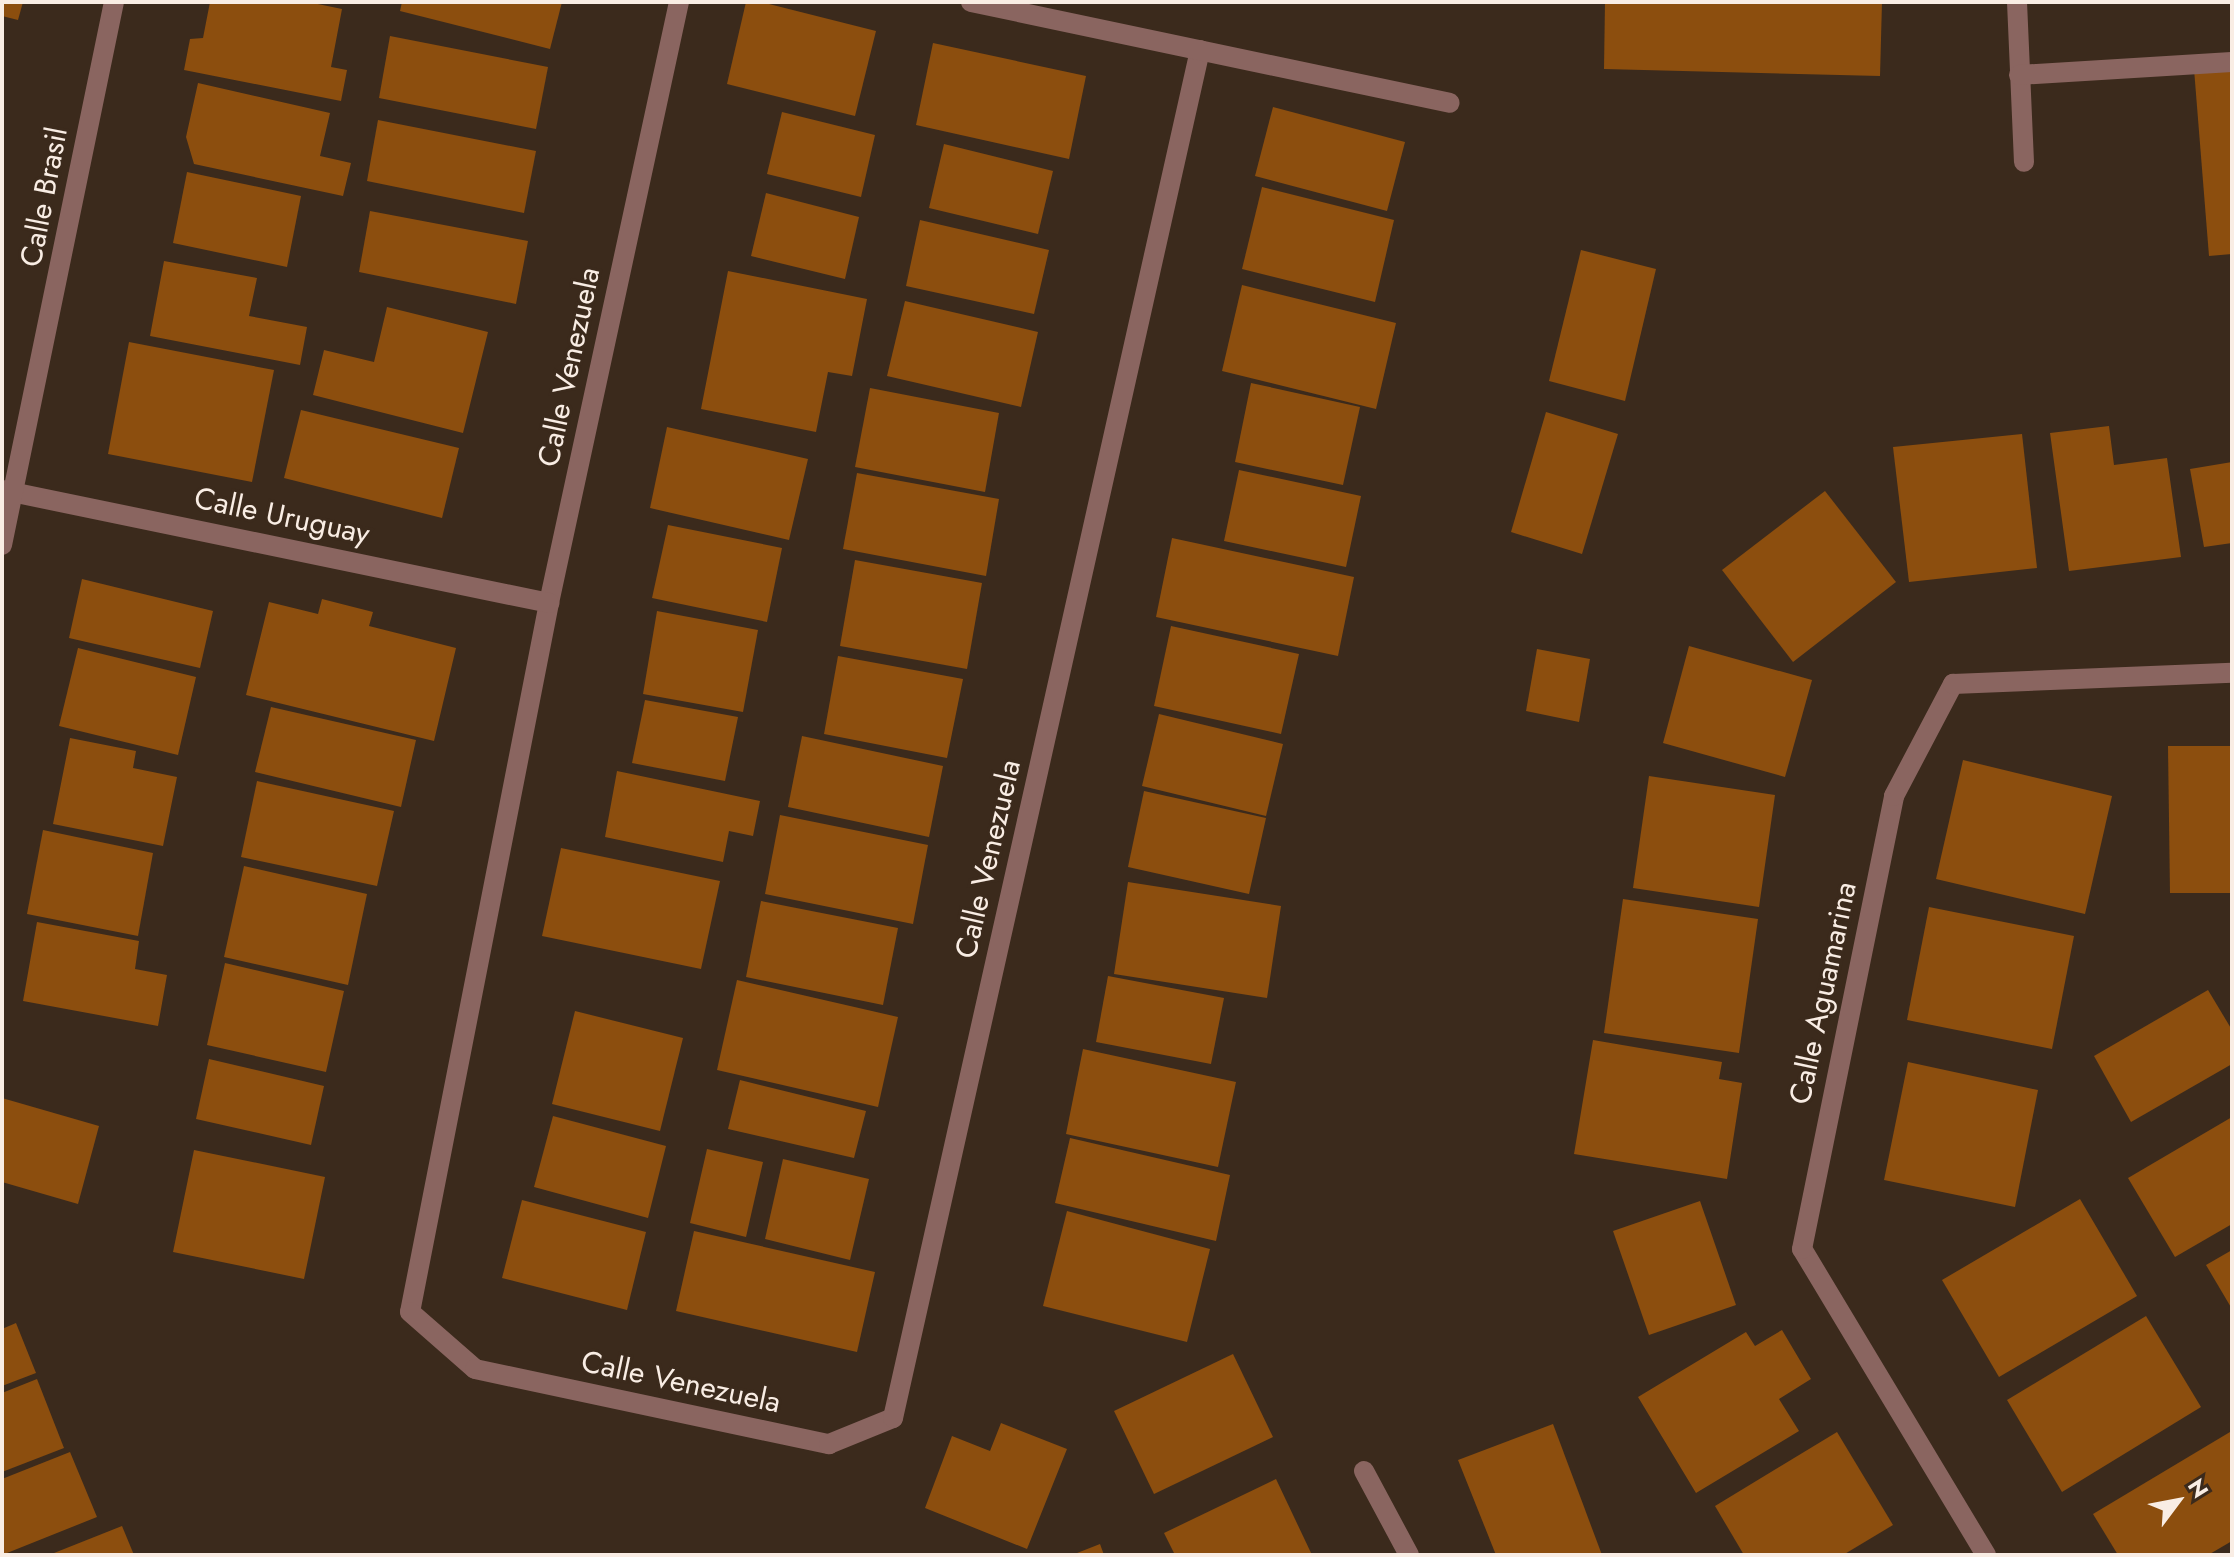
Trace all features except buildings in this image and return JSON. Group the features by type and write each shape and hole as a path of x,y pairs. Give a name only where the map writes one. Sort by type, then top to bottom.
{"street":[{"name":"Calle Brasil","path":"2,545 8,491 114,2"},
{"name":"Calle Venezuela","path":"679,2 549,603 410,1312 475,1369 829,1444 893,1418 1200,50"},
{"path":"971,2 1449,103"},
{"path":"2017,2 2024,162"},
{"path":"2019,75 2232,62"},
{"name":"Calle Uruguay","path":"8,491 549,603"},
{"name":"Calle Aguamarina","path":"1986,1555 1802,1249 1894,796 1953,684 2232,673"},
{"path":"1364,1471 1409,1555"}]}
